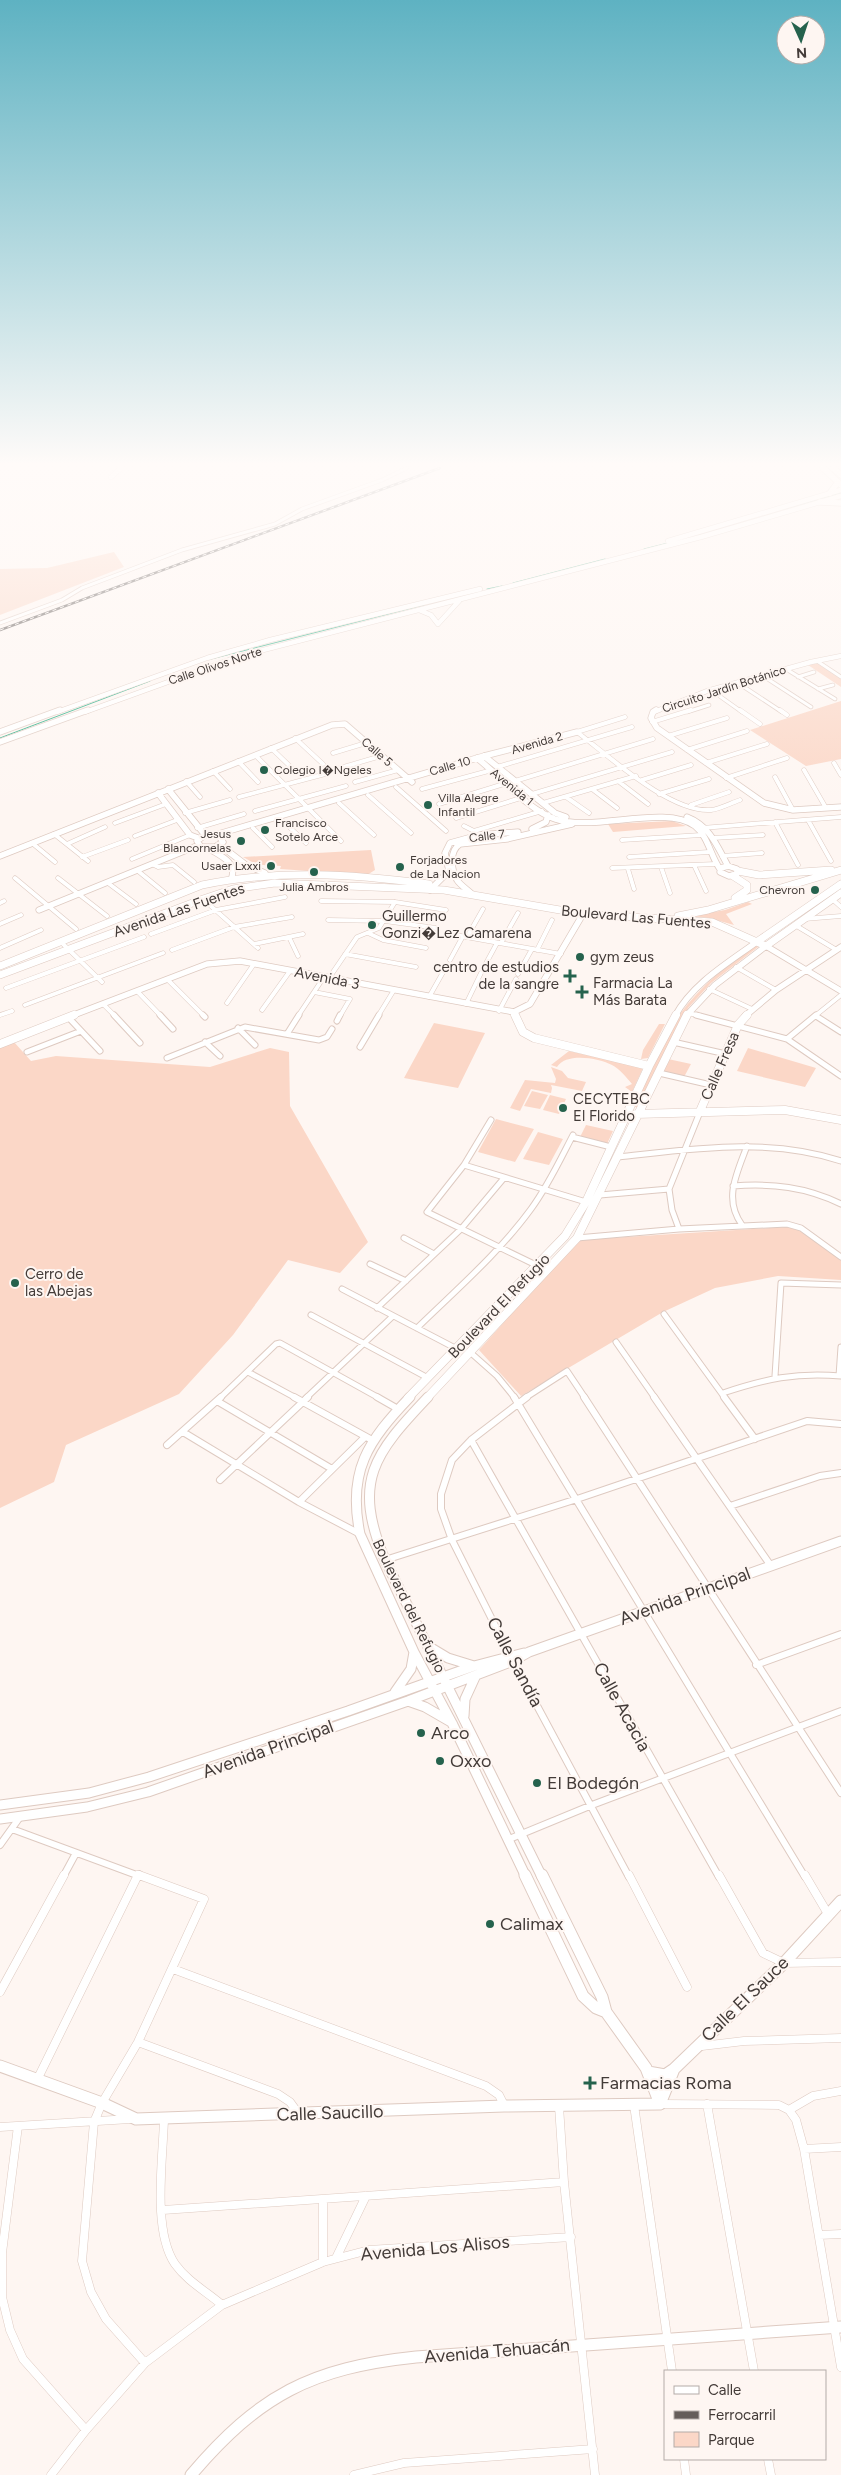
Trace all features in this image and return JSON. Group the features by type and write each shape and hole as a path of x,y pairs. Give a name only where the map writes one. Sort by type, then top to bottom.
{"main road":[{"name":"Calle Olivos Norte","path":"0,732 207,658 499,584"},
{"name":"Calle Olivos Norte","path":"0,742 240,656 520,584"},
{"path":"419,610 432,616 438,624 443,616 463,598"},
{"name":"Circuito Jardín Botánico","path":"841,656 817,660 711,690 665,706 653,712 652,722 687,750 764,803 793,810 841,807"},
{"path":"77,705 76,710 83,711"},
{"path":"44,717 59,716 55,721"},
{"name":"Calle 5","path":"295,738 341,723 348,725 366,743 410,780"},
{"name":"Avenida 2","path":"496,754 578,732"},
{"path":"0,856 295,738"},
{"name":"Calle 10","path":"201,840 214,834 310,809 496,754"},
{"name":"Avenida 1","path":"483,758 508,783 543,803 555,813"},
{"name":"Avenida 1","path":"494,768 515,781 525,794 545,813"},
{"name":"Calle 10","path":"222,838 282,820 310,809 396,787 410,780"},
{"path":"168,789 197,828 201,840 208,848 232,864 234,869 232,877"},
{"path":"158,793 190,835 201,840"},
{"name":"Calle 7","path":"472,894 458,885 445,854 446,847 450,843 480,835 521,832 540,827 546,822 545,813 574,821 672,819 686,821 697,828"},
{"name":"Calle 7","path":"555,813 574,821"},
{"name":"Calle 7","path":"453,870 452,855 454,848 460,844 506,839 574,821 676,816 696,820 706,827"},
{"path":"706,827 728,866 747,885 747,890 743,895 708,910"},
{"path":"697,828 722,874 759,875 841,869"},
{"path":"208,848 220,845 223,842 222,838 214,834"},
{"path":"39,910 138,871 201,840"},
{"path":"220,845 246,865 265,873"},
{"path":"718,866 728,866"},
{"path":"666,918 708,910 841,869"},
{"path":"432,887 453,870"},
{"name":"Avenida Las Fuentes","path":"0,966 202,884 232,877 265,873 317,875 432,887 444,890"},
{"name":"Avenida Las Fuentes","path":"0,974 233,889 275,883 432,887"},
{"path":"758,941 841,884"},
{"name":"Boulevard Las Fuentes","path":"444,890 583,914 712,922 766,946"},
{"name":"Boulevard del Refugio","path":"660,2104 648,2072 606,2012 602,1996 385,1560 370,1520 369,1501 373,1468 392,1435 577,1238 600,1195 688,1013 709,989 736,966 841,893"},
{"path":"811,914 822,900 822,896"},
{"path":"583,914 530,1004 514,1012 523,1032 534,1038 649,1066"},
{"name":"Boulevard El Refugio","path":"432,1686 414,1652 360,1534 355,1495 358,1475 368,1439 458,1349 565,1236 586,1202 626,1114 677,1012 703,981 758,941"},
{"path":"766,946 841,991"},
{"name":"Calle Fresa","path":"700,1112 738,1026 752,1009 776,990 838,948"},
{"name":"Avenida 3","path":"0,1044 207,964 240,961 499,1011 514,1012"},
{"path":"673,1041 671,1038 681,1016 677,1012"},
{"path":"626,1114 785,1110 841,1120"},
{"name":"Avenida Principal","path":"0,1805 98,1790 149,1777 394,1693 432,1686 841,1541"},
{"path":"427,1645 448,1658 475,1670 466,1699 464,1718"},
{"path":"394,1693 411,1669 414,1652"},
{"name":"Boulevard del Refugio","path":"432,1686 452,1723 583,1996 596,2008 606,2012"},
{"name":"Avenida Principal","path":"0,1820 88,1807 148,1792 408,1701 432,1686"},
{"path":"408,1701 425,1707 452,1723"},
{"path":"266,1738 270,1750"},
{"name":"Calle El Sauce","path":"660,2104 674,2069 784,1963 841,1901"},
{"path":"0,2066 102,2103 136,2119"},
{"path":"648,2072 665,2075 674,2069"},
{"name":"Calle Saucillo","path":"136,2119 504,2106 660,2104"},
{"name":"Avenida Tehuacán","path":"191,2475 213,2448 254,2412 301,2384 335,2370 374,2362 582,2344 837,2328"}],"street":[{"path":"0,623 62,600 82,588 94,584"},
{"path":"817,660 841,677"},
{"path":"786,669 835,699"},
{"path":"798,677 814,672"},
{"path":"763,676 811,707"},
{"path":"738,683 787,715"},
{"path":"818,689 834,684"},
{"path":"711,690 760,724"},
{"path":"652,722 709,705"},
{"path":"578,732 625,717"},
{"path":"668,736 727,718"},
{"path":"422,789 632,727"},
{"path":"687,750 747,731"},
{"path":"578,732 659,794 676,803 710,810 740,800"},
{"path":"295,738 323,764"},
{"path":"515,781 653,739"},
{"path":"333,752 366,743"},
{"path":"706,763 767,744"},
{"path":"271,748 295,771"},
{"path":"456,818 525,794 672,752"},
{"path":"255,755 342,840"},
{"path":"340,768 381,756"},
{"path":"726,778 787,758"},
{"path":"238,761 258,782"},
{"path":"834,763 841,775"},
{"path":"642,780 691,765"},
{"path":"355,782 398,770"},
{"path":"804,770 826,808"},
{"path":"213,771 230,789"},
{"path":"240,797 329,773"},
{"path":"543,803 636,776"},
{"path":"775,777 793,810"},
{"path":"659,794 709,779"},
{"path":"186,781 200,797"},
{"path":"618,781 648,804"},
{"path":"438,804 508,783"},
{"path":"255,811 346,786"},
{"path":"396,787 446,831"},
{"path":"592,789 618,808"},
{"path":"690,805 729,792"},
{"path":"368,795 411,833"},
{"path":"566,796 589,813"},
{"path":"185,813 230,800"},
{"path":"339,803 374,835"},
{"path":"115,824 166,804"},
{"path":"464,826 474,831 545,813"},
{"path":"197,828 244,814"},
{"name":"Calle 7","path":"697,828 840,819"},
{"path":"135,836 177,820"},
{"path":"282,820 306,844"},
{"path":"808,820 831,861"},
{"path":"776,822 798,865"},
{"path":"67,844 105,827"},
{"path":"253,828 272,847"},
{"path":"54,834 88,861"},
{"path":"132,859 190,835"},
{"path":"622,840 701,835"},
{"path":"713,838 763,835"},
{"path":"82,857 128,840"},
{"path":"32,843 55,862"},
{"path":"629,857 710,852"},
{"path":"722,856 762,853"},
{"path":"152,864 158,867 173,866 194,882"},
{"path":"694,865 706,891"},
{"path":"612,868 718,866"},
{"path":"661,867 670,893"},
{"path":"628,869 634,889"},
{"path":"138,871 165,893"},
{"path":"15,878 76,929"},
{"path":"58,878 107,916"},
{"path":"108,883 136,904"},
{"path":"152,934 216,910 285,897"},
{"path":"203,899 258,948"},
{"path":"832,899 841,907"},
{"path":"321,900 395,902 446,910"},
{"path":"287,1034 314,992 357,937 379,928 395,902"},
{"path":"450,960 483,908"},
{"path":"484,967 518,914"},
{"path":"0,924 21,915"},
{"path":"172,950 234,927 292,916"},
{"path":"804,919 841,916"},
{"path":"328,920 385,921 436,928"},
{"path":"499,1011 517,976 552,920"},
{"path":"795,925 838,948"},
{"path":"0,948 41,930"},
{"path":"368,933 383,940 426,948"},
{"path":"254,944 304,934"},
{"path":"455,935 560,954"},
{"path":"6,988 81,962 144,937"},
{"path":"289,937 298,956"},
{"path":"61,942 102,982"},
{"path":"25,1005 163,953"},
{"path":"345,954 416,967"},
{"path":"227,1003 254,964"},
{"path":"429,997 446,966"},
{"path":"736,966 776,990"},
{"path":"262,1010 290,971"},
{"path":"466,1004 481,973"},
{"path":"167,979 205,1018"},
{"path":"709,989 752,1009"},
{"path":"360,1047 394,990"},
{"path":"137,991 173,1029"},
{"path":"314,992 350,999 337,1021"},
{"path":"787,1040 841,995"},
{"path":"103,1004 140,1043"},
{"path":"0,1015 12,1011"},
{"path":"688,1013 787,1040 841,1076"},
{"path":"816,1016 841,1032"},
{"path":"69,1018 100,1051"},
{"path":"167,1058 238,1028 254,1027 319,1040 327,1037 332,1029"},
{"path":"238,1028 255,1045"},
{"path":"27,1052 81,1031"},
{"path":"673,1041 726,1054"},
{"path":"204,1042 220,1056"},
{"path":"659,1073 712,1085"},
{"name":"Calle Fresa","path":"669,1189 700,1112"},
{"path":"491,1120 464,1165 427,1212 538,1266"},
{"path":"417,1328 499,1247 544,1190 573,1136 611,1147"},
{"path":"742,1225 731,1208 730,1197 747,1146"},
{"path":"618,1157 747,1146 795,1148 817,1152 841,1161"},
{"path":"464,1165 586,1202"},
{"path":"377,1308 461,1229 504,1178"},
{"path":"733,1186 772,1183 802,1188 824,1195 841,1204"},
{"path":"600,1195 669,1189 679,1229"},
{"path":"577,1238 742,1225 797,1225 841,1257"},
{"path":"404,1238 434,1254"},
{"path":"370,1264 406,1281"},
{"path":"774,1376 781,1283 841,1285"},
{"path":"342,1289 458,1349"},
{"path":"664,1314 755,1439"},
{"path":"311,1315 428,1378"},
{"path":"220,1480 393,1316"},
{"path":"616,1342 771,1566"},
{"path":"167,1445 217,1401 276,1344 280,1343 335,1372 398,1409"},
{"path":"723,1393 774,1376 808,1372 840,1376 841,1347"},
{"path":"471,1353 491,1368 510,1389 828,1914"},
{"name":"Calle Sandía","path":"636,1478 567,1371 471,1440 452,1460 441,1494 442,1510 452,1540 512,1658 592,1804 687,1987"},
{"path":"248,1372 368,1439 299,1502"},
{"path":"217,1401 332,1470"},
{"path":"385,1560 577,1500 636,1478 807,1421 841,1424"},
{"path":"183,1432 299,1502 360,1534"},
{"name":"Calle Acacia","path":"471,1440 763,1953 784,1963"},
{"path":"730,1506 820,1476 841,1473"},
{"path":"636,1478 706,1589 841,1793"},
{"path":"756,1665 841,1634"},
{"path":"507,1840 592,1804 841,1710"},
{"path":"0,1845 20,1817"},
{"path":"12,1829 204,1899 138,2042 102,2103 94,2122 82,2261 91,2292 106,2319 145,2363"},
{"path":"0,1992 76,1853"},
{"path":"37,2080 139,1874"},
{"path":"784,1963 841,1962"},
{"path":"173,1969 486,2086 499,2095 504,2106"},
{"path":"697,2046 744,2041 841,2038"},
{"path":"138,2042 278,2094 290,2102 299,2114"},
{"path":"789,2110 804,2098 819,2093 841,2091"},
{"path":"660,2104 779,2105 789,2110 796,2120 804,2149 837,2328 841,2367"},
{"path":"707,2104 754,2370"},
{"path":"559,2105 564,2182 595,2475"},
{"path":"634,2105 672,2370"},
{"name":"Calle Saucillo","path":"0,2127 136,2119"},
{"path":"164,2119 163,2210 164,2236 168,2253 176,2265 222,2305"},
{"path":"18,2126 2,2253 2,2297 10,2330 24,2359 86,2430"},
{"path":"804,2149 841,2147"},
{"path":"163,2210 564,2182"},
{"path":"336,2258 366,2196"},
{"path":"323,2199 323,2262"},
{"path":"819,2235 841,2234"},
{"name":"Avenida Los Alisos","path":"51,2475 86,2430 145,2363 222,2305 323,2262 369,2250 571,2237"},
{"path":"354,2475 404,2463 593,2449"},
{"path":"684,2460 686,2475"},
{"path":"768,2460 771,2475"}],"green space":[{"path":"0,584 81,584 0,615"},
{"path":"818,663 841,677 841,687 808,665"},
{"path":"841,701 841,759 806,766 750,730"},
{"path":"672,821 686,826 613,832 608,824"},
{"path":"371,850 375,870 367,875 280,869 281,866 259,865 243,857"},
{"path":"748,902 752,904 726,914 734,925 709,918 691,916 725,910"},
{"path":"758,943 762,944 711,983 688,1008 640,1108 632,1106 680,1014 688,1003 706,984"},
{"path":"434,1023 485,1033 458,1088 404,1078"},
{"path":"659,1024 665,1024 648,1058 641,1059 643,1050"},
{"path":"14,1042 31,1061 56,1056 210,1067 270,1048 289,1052 290,1106 368,1242 340,1273 288,1260 233,1335 179,1394 66,1445 54,1482 0,1508 0,1047"},
{"path":"748,1048 816,1068 805,1087 737,1071"},
{"path":"569,1051 643,1068 632,1092 625,1087 632,1084 620,1071 606,1062 575,1058 561,1062 557,1067 551,1065"},
{"path":"668,1059 691,1064 684,1077 661,1072"},
{"path":"551,1067 562,1071 568,1078 586,1082 582,1091 551,1085 551,1093 531,1089 520,1111 510,1108 525,1080 555,1083 556,1079"},
{"path":"532,1091 548,1095 540,1109 524,1106"},
{"path":"550,1095 566,1099 559,1114 543,1110"},
{"path":"496,1119 534,1129 515,1162 478,1152"},
{"path":"586,1125 613,1131 607,1144 580,1137"},
{"path":"538,1132 563,1139 549,1165 523,1159"},
{"path":"800,1226 841,1256 841,1280 778,1276 715,1288 663,1312 521,1396 479,1350 578,1240"}],"waterway":[{"path":"487,589 502,586"},
{"path":"211,659 424,605"},
{"path":"0,738 150,681"}],"railway":[{"path":"0,630 126,584"}],"place":[{"name":"Colegio I�Ngeles","path":"264,770"},
{"name":"Villa Alegre Infantil","path":"428,805"},
{"name":"Francisco Sotelo Arce","path":"265,830"},
{"name":"Jesus Blancornelas","path":"241,841"},
{"name":"Usaer Lxxxi","path":"271,866"},
{"name":"Forjadores de La Nacion","path":"400,867"},
{"name":"Julia Ambros","path":"314,872"},
{"name":"Chevron","path":"815,890"},
{"name":"Guillermo Gonzi�Lez Camarena","path":"372,925"},
{"name":"gym zeus","path":"580,957"},
{"name":"centro de estudios de la sangre","path":"570,976"},
{"name":"Farmacia La Más Barata","path":"582,992"},
{"name":"CECYTEBC El Florido","path":"563,1108"},
{"name":"Cerro de las Abejas","path":"15,1283"},
{"name":"Arco","path":"421,1733"},
{"name":"Oxxo","path":"440,1761"},
{"name":"El Bodegón","path":"537,1783"},
{"name":"Calimax","path":"490,1924"},
{"name":"Farmacias Roma","path":"590,2083"}]}
